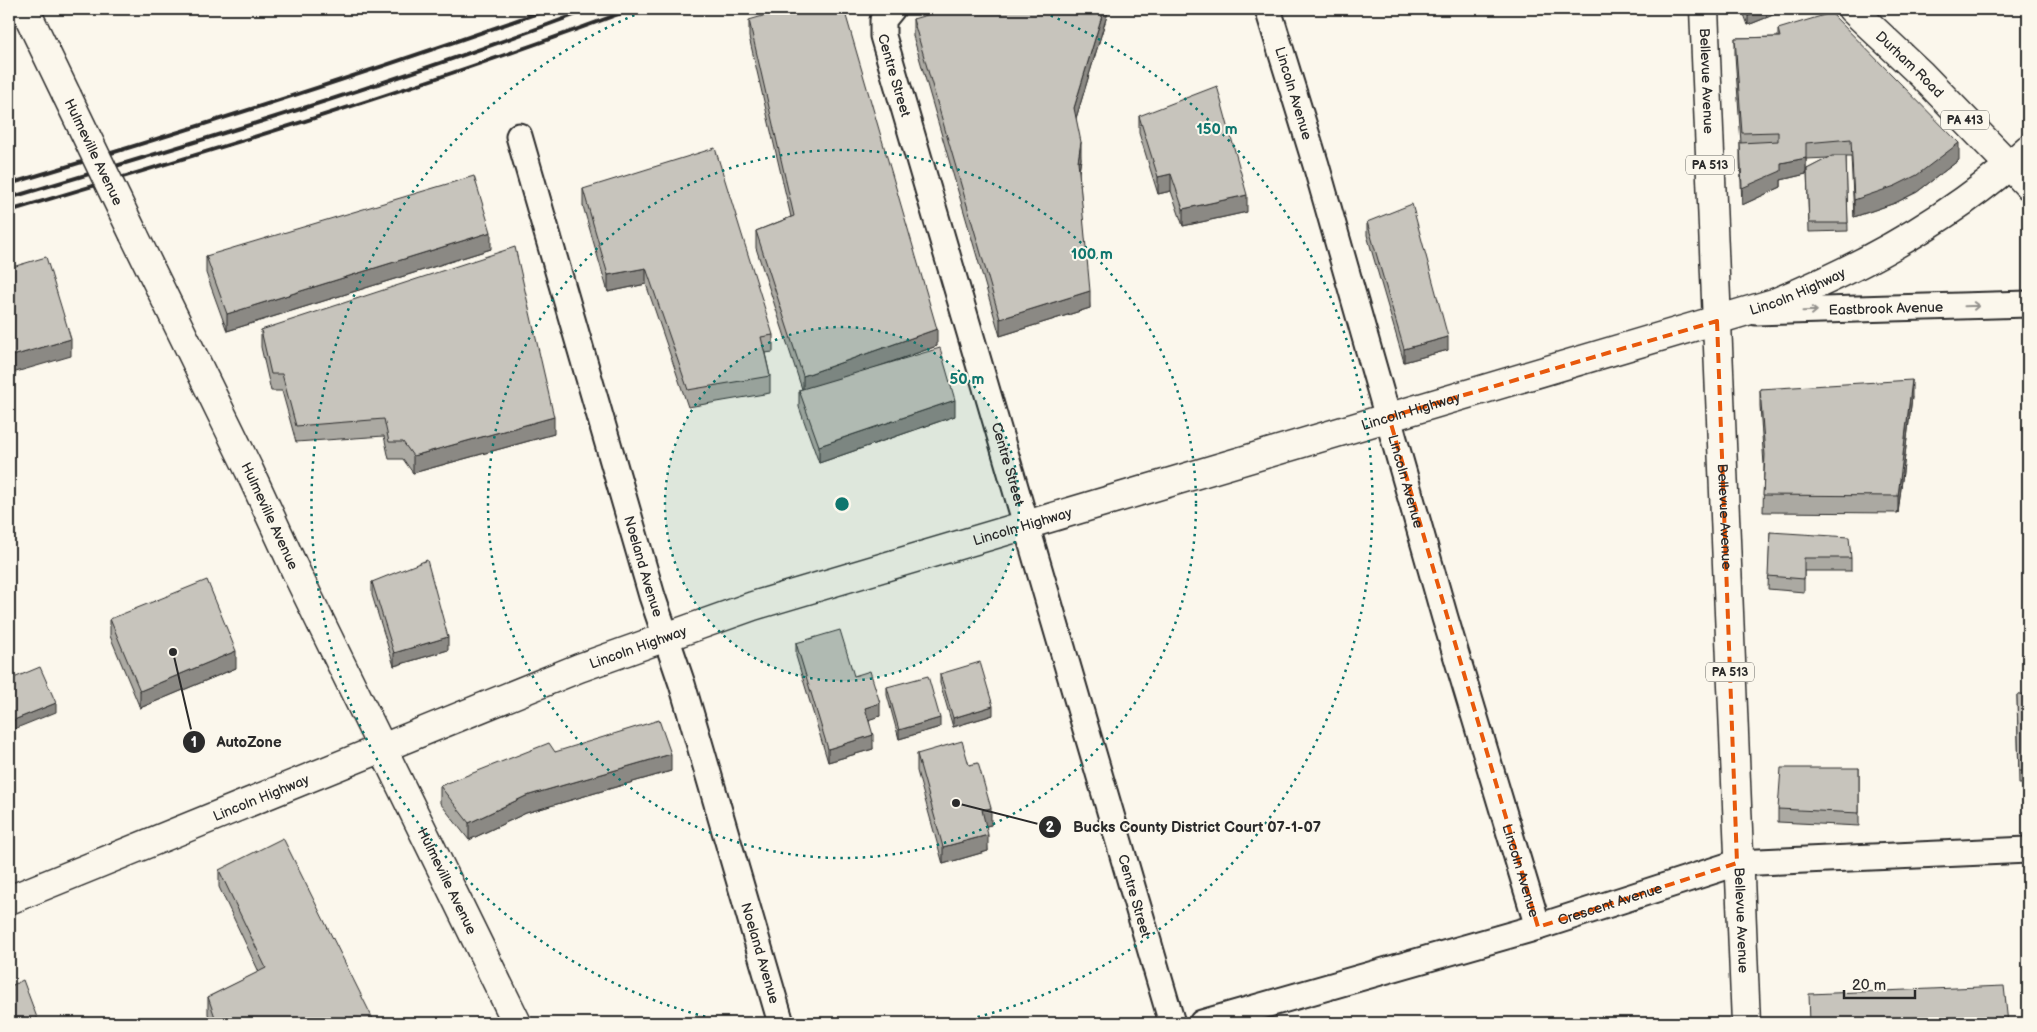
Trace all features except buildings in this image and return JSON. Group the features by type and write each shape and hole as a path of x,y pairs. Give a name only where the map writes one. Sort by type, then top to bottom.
{"main road":[{"name":"Hulmeville Avenue","path":"25,9 517,1023"},
{"name":"Bellevue Avenue","path":"1704,9 1746,1023"},
{"name":"Durham Road","path":"1852,9 2022,167"},
{"name":"Lincoln Highway","path":"9,900 666,635 780,597 1744,313 1811,288 1889,250 2022,167"}],"street":[{"name":"Lincoln Avenue","path":"1268,9 1316,165 1445,618 1538,926"},
{"name":"Centre Street","path":"888,14 883,36 1172,1023"},
{"name":"Noeland Avenue","path":"519,136 781,1023"},
{"name":"Eastbrook Avenue","path":"1744,313 2028,304"},
{"name":"Crescent Avenue","path":"1202,1023 1538,926 1738,863 2028,850"}],"highlighted area":[{"path":"1717,321 1737,863 1538,927 1389,417"}],"railway":[{"path":"9,184 280,100 549,9"},
{"path":"9,198 228,132 374,85 590,9"},
{"path":"9,211 244,140 400,90 632,9"}],"place":[{"name":"AutoZone","path":"173,652"},
{"name":"Bucks County District Court 07-1-07","path":"956,803"}]}
